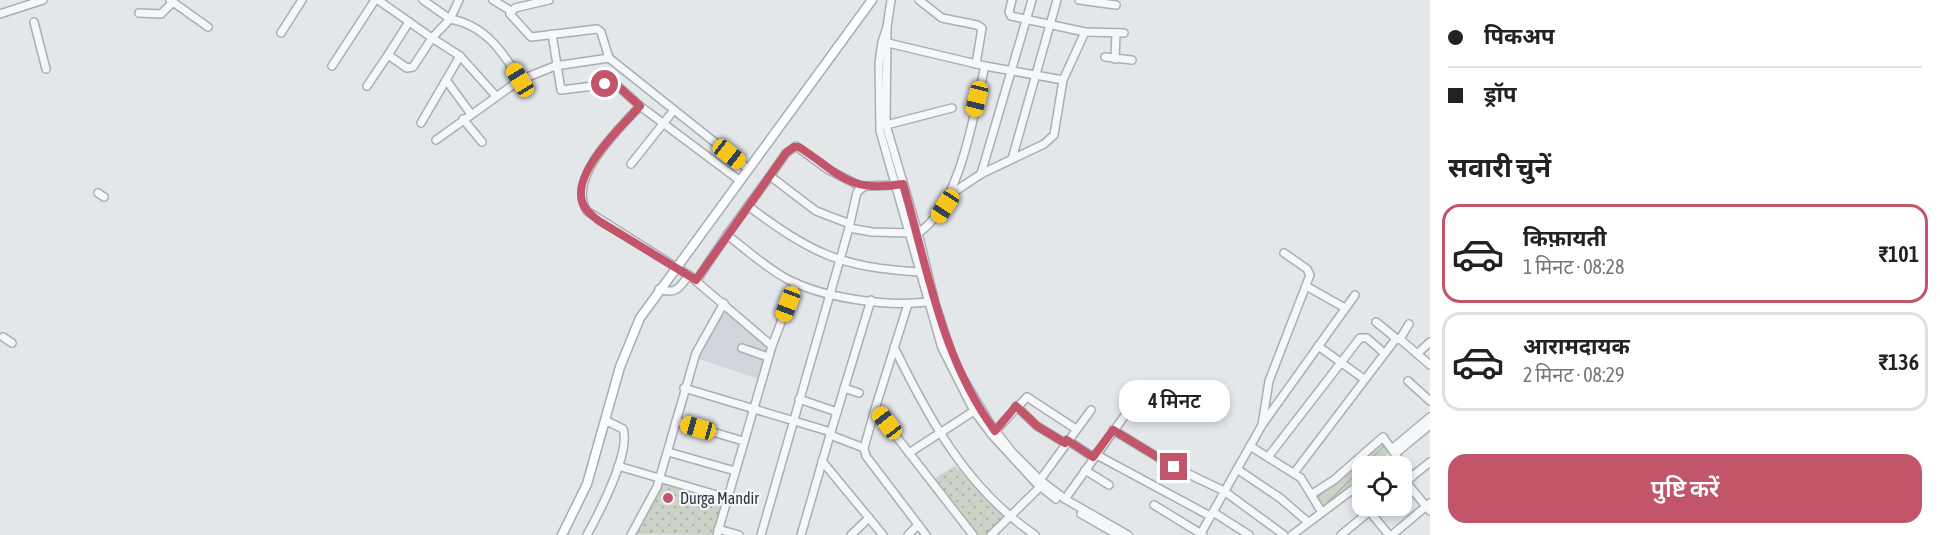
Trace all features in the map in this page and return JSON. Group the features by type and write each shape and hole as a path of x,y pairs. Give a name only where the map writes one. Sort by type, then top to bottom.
{"main road":[{"path":"561,535 587,484 630,339 659,289 747,168 809,89 872,0"}],"street":[{"path":"0,14 44,0"},
{"path":"281,33 302,0"},
{"path":"362,0 375,2 460,56 496,96"},
{"path":"423,0 450,19 461,21 492,39 520,80"},
{"path":"388,55 411,69 432,38 450,19 459,0"},
{"path":"493,0 511,11 549,0"},
{"path":"919,0 942,18 982,28 976,64"},
{"path":"1012,0 1010,14 1026,20 1084,32 1124,33"},
{"path":"981,174 1032,0"},
{"path":"1012,159 1058,0"},
{"path":"1079,0 1116,5"},
{"path":"139,13 161,14 171,1 208,27"},
{"path":"892,1 879,63 880,130 915,233 946,340 956,365 995,431 1040,484 1128,535"},
{"path":"332,66 375,2"},
{"path":"511,11 511,16 528,36 597,29 601,32 609,58 747,168"},
{"path":"34,22 46,69"},
{"path":"367,86 409,22"},
{"path":"887,27 886,125 899,184"},
{"path":"951,194 981,174 1044,144 1054,135 1063,80 1084,32"},
{"path":"1115,59 1116,33"},
{"path":"552,34 559,87 564,91 610,84 620,88 663,126 739,180"},
{"path":"888,43 976,64 1036,73 1063,80"},
{"path":"421,123 460,56"},
{"path":"1105,57 1132,60"},
{"path":"436,140 520,80 555,66 609,58"},
{"path":"770,176 816,211 850,226 872,232 915,233 938,216 951,194 986,66"},
{"path":"446,80 471,114"},
{"path":"640,106 605,144 595,159 585,181 582,200 587,211 599,221 696,280 772,346"},
{"path":"886,125 952,108"},
{"path":"631,164 674,111"},
{"path":"463,119 483,142"},
{"path":"696,280 786,153 796,146 827,169 862,187 899,184"},
{"path":"761,535 850,226 855,196 862,187"},
{"path":"748,206 794,239 839,261 859,267 920,272"},
{"path":"915,233 927,302 948,362 974,411 1008,454 1040,484 1118,535"},
{"path":"727,235 774,271 796,283 830,294 871,300 908,304 927,302"},
{"path":"1262,425 1269,381 1310,275 1307,269 1284,253"},
{"path":"659,289 670,293 676,291 689,276"},
{"path":"739,535 717,532 768,357 796,283"},
{"path":"1306,285 1345,308"},
{"path":"1154,505 1201,534 1262,425 1355,295"},
{"path":"801,535 871,300"},
{"path":"633,534 661,477 684,388 696,353 724,303"},
{"path":"908,304 864,448 866,456 926,535"},
{"path":"1376,322 1430,365"},
{"path":"1294,473 1384,353 1409,324"},
{"path":"1268,457 1362,336 1384,353"},
{"path":"3,337 12,343"},
{"path":"1418,354 1430,342"},
{"path":"1318,346 1364,380"},
{"path":"894,347 939,434 971,476 1011,518 1035,535"},
{"path":"742,348 768,357"},
{"path":"1408,381 1430,401"},
{"path":"684,388 793,420 864,448"},
{"path":"844,388 859,393"},
{"path":"995,431 1024,398 1031,398 1076,429"},
{"path":"799,399 837,412"},
{"path":"1016,406 1037,426 1249,535"},
{"path":"875,409 974,535"},
{"path":"991,535 1011,518 1040,484 1066,441 1091,410"},
{"path":"909,453 974,411"},
{"path":"1065,499 1128,411"},
{"path":"1394,451 1430,417"},
{"path":"587,535 618,466 625,432 620,426 606,420"},
{"path":"676,421 743,441"},
{"path":"1394,451 1430,425"},
{"path":"1113,430 1174,467 1224,491 1284,535"},
{"path":"1312,494 1334,480 1383,437 1396,456"},
{"path":"1250,446 1301,478 1321,511"},
{"path":"668,453 735,471"},
{"path":"822,461 883,535"},
{"path":"1412,476 1430,462"},
{"path":"618,466 727,498"},
{"path":"1237,469 1280,498 1308,522"},
{"path":"1085,470 1109,485"},
{"path":"1374,516 1390,535 1429,507 1412,488"},
{"path":"1292,535 1321,511 1352,490"},
{"path":"1341,535 1357,516"},
{"path":"851,535 869,518"},
{"path":"908,535 918,525"}],"shaded area":[{"path":"725,307 769,347 759,379 696,358"},
{"path":"1383,437 1393,448 1385,456 1359,456"},
{"path":"1352,462 1352,487 1321,511 1312,494"},
{"path":"955,466 1007,518 988,535 978,535 935,478"},
{"path":"663,482 723,501 713,535 636,534"}],"place":[{"name":"Durga Mandir","path":"668,498"}],"route":[{"path":"605,84 620,88 640,106 605,144 587,174 582,200 587,211 599,221 696,280 789,149 799,147 838,176 862,187 903,184 946,340 956,365 995,431 1016,406 1037,426 1065,443 1067,440 1093,457 1113,430 1174,467"}]}
